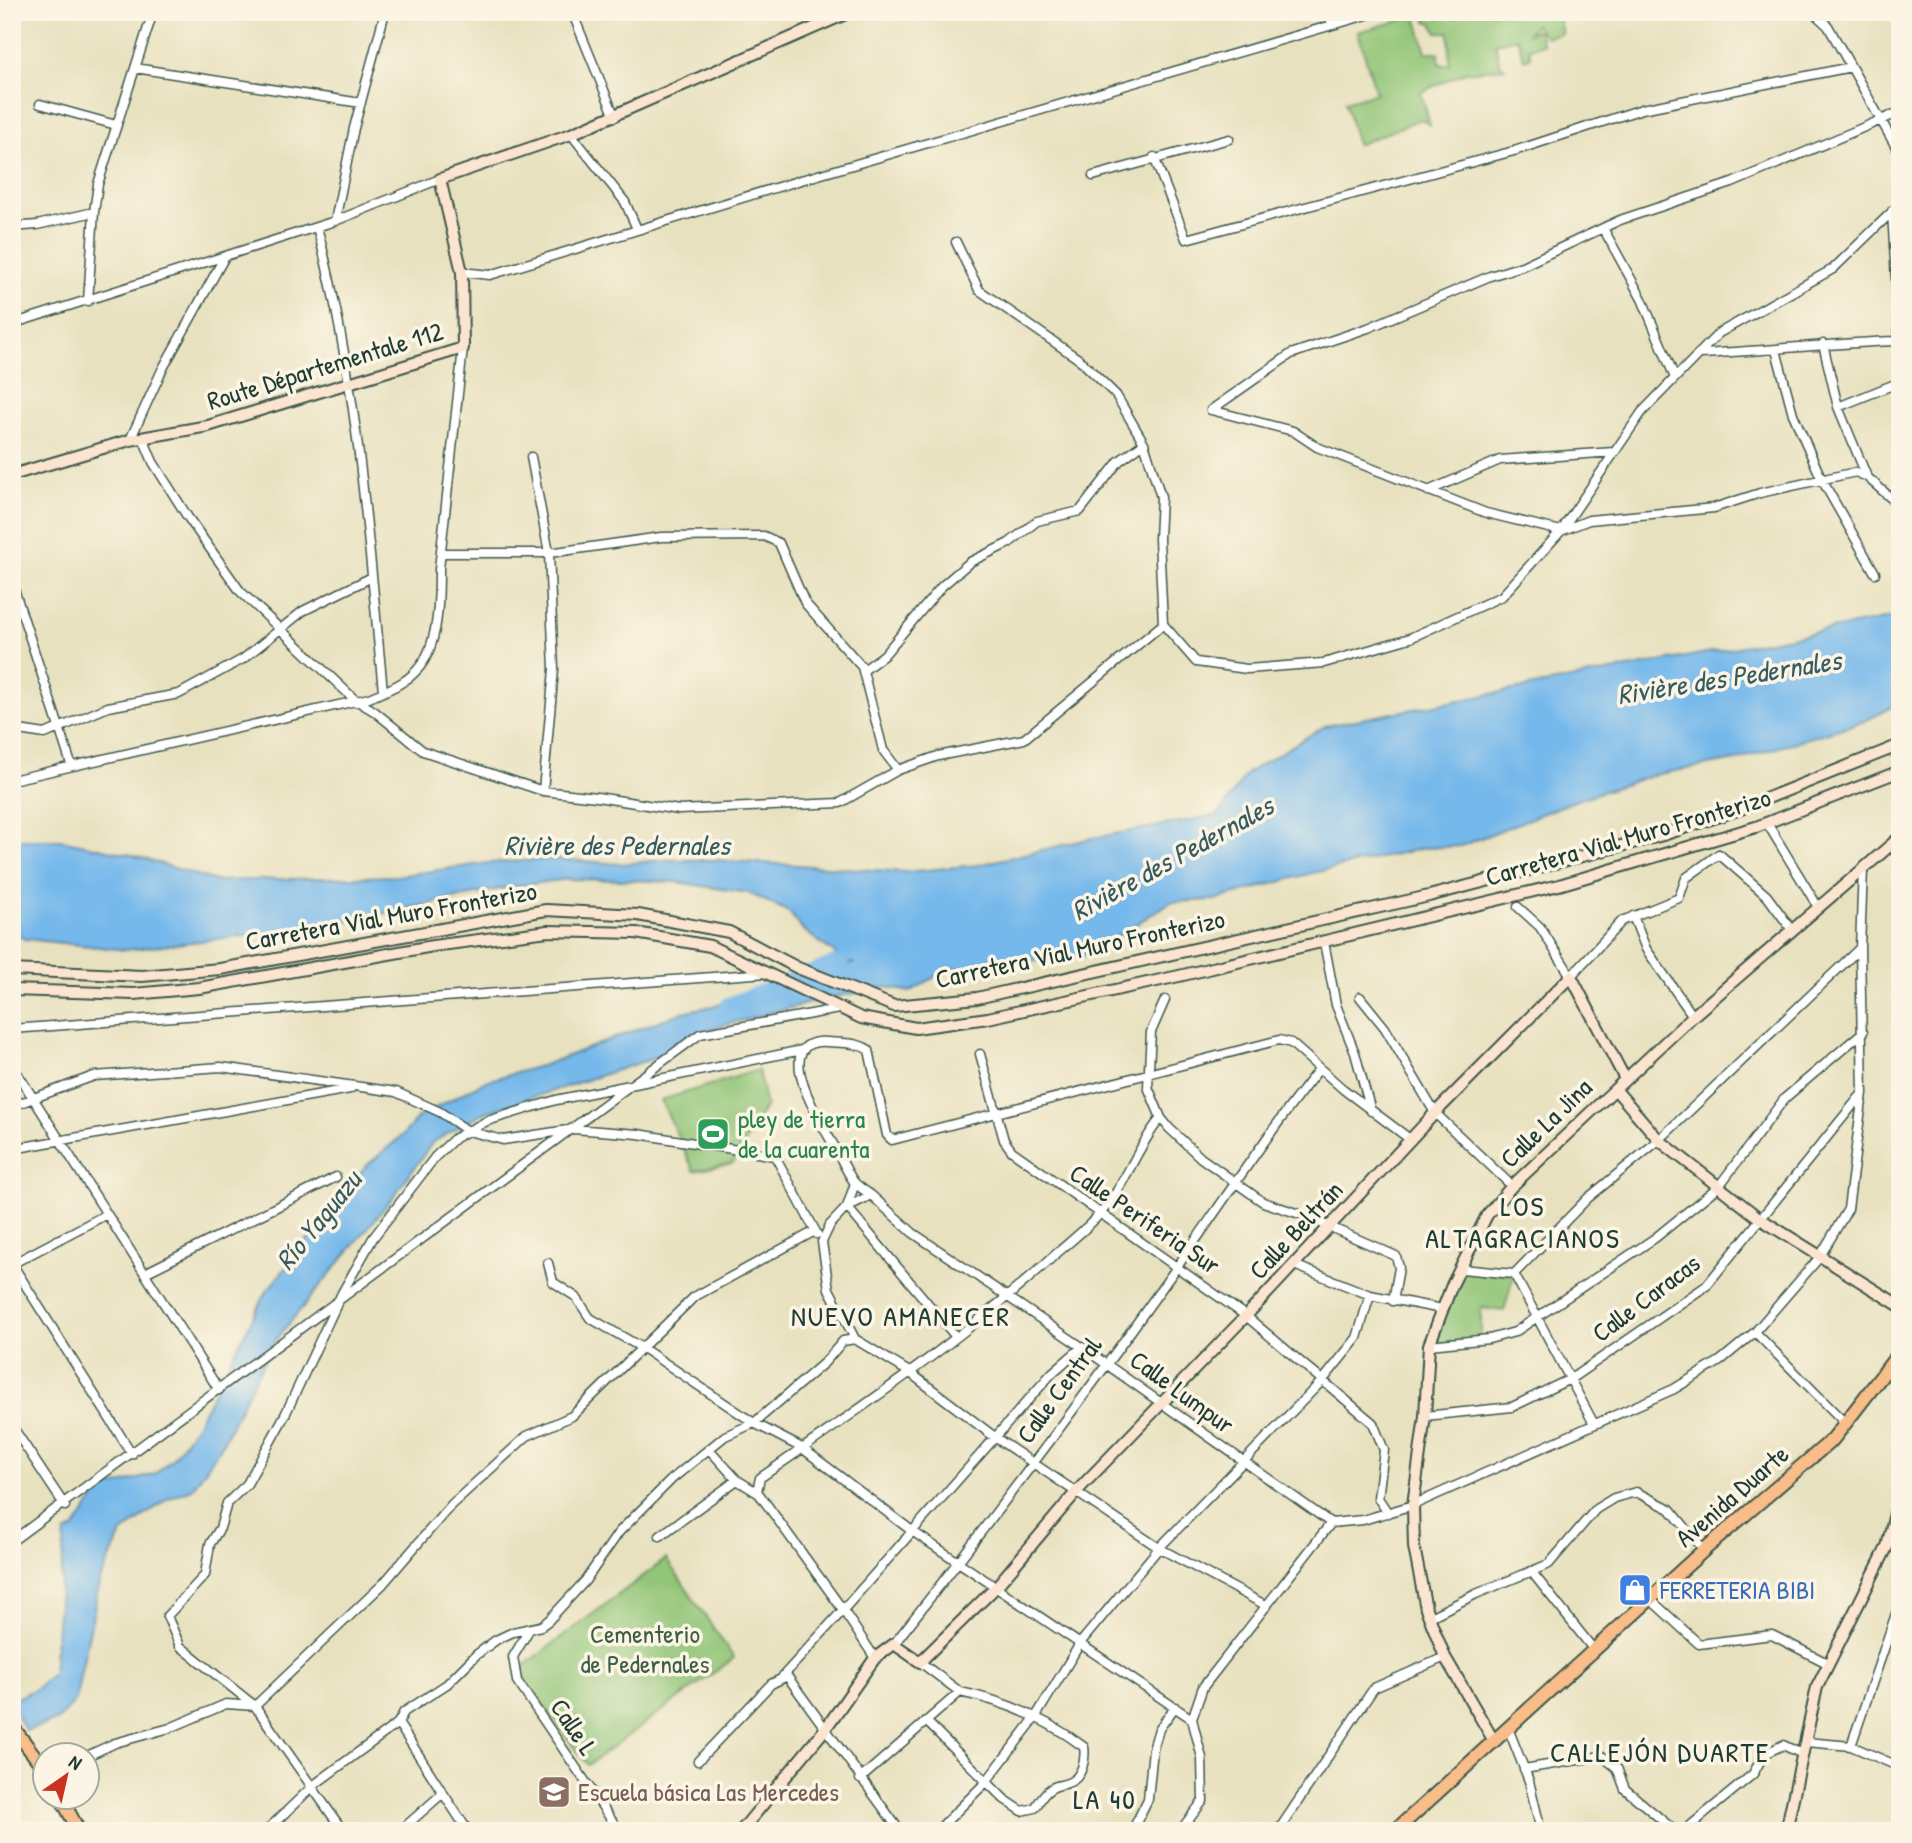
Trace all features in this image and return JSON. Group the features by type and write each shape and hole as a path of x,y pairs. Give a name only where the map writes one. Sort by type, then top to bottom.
{"main road":[{"path":"440,179 615,117 850,12"},
{"name":"Route Départementale 112","path":"12,475 130,440 208,426 463,348 462,272 440,179"},
{"name":"Carretera Vial Muro Fronterizo","path":"12,970 142,976 220,970 547,910 638,915 729,932 798,968 894,1006 977,998 1429,897 1662,835 1742,808 1900,745"},
{"name":"Carretera Vial Muro Fronterizo","path":"12,990 134,994 199,988 433,946 548,931 672,937 710,946 861,1018 916,1028 988,1018 1324,942 1559,885 1767,823 1900,771"},
{"name":"Calle La Jina","path":"1494,1741 1445,1657 1419,1581 1413,1505 1425,1416 1429,1345 1442,1309 1487,1215 1512,1186 1693,1016 1900,837"},
{"path":"1571,976 1625,1079"},
{"name":"Calle Beltrán","path":"920,1662 996,1587 1077,1491 1246,1316 1435,1113 1571,976"},
{"path":"1615,1089 1659,1140 1759,1218 1819,1258 1900,1306"},
{"name":"Avenida Duarte","path":"1395,1831 1704,1550 1833,1439 1900,1352"},
{"path":"1786,1831 1817,1687 1887,1547 1900,1492"},
{"path":"894,1644 920,1662"},
{"name":"Calle Central","path":"741,1831 826,1728 875,1658 894,1644"},
{"path":"12,1726 32,1752"},
{"path":"69,1812 79,1831"}],"street":[{"path":"88,301 98,184 153,12"},
{"path":"335,221 361,103 385,12"},
{"path":"572,12 615,117"},
{"path":"1322,12 1336,24"},
{"path":"462,272 490,275 637,229 1377,12"},
{"path":"1813,12 1828,26 1900,155"},
{"path":"1154,157 1186,239 1514,151 1642,109 1851,67"},
{"path":"135,68 361,103"},
{"path":"40,104 116,125"},
{"path":"1900,112 1732,183 1603,228 1522,266 1490,276 1368,328 1291,354 1211,410 1293,431 1317,447 1486,513 1561,531 1589,520 1714,508 1760,493 1856,472 1867,477 1900,506"},
{"path":"571,134 625,202 637,229"},
{"path":"1093,176 1154,157 1229,139"},
{"path":"12,324 335,221 440,179"},
{"path":"956,242 979,290 1080,360 1116,395 1144,443 1161,496 1159,540 1163,624 1196,662 1247,669 1324,663 1410,638 1502,596 1561,531 1642,412 1719,333 1833,269 1900,204"},
{"path":"1698,354 1776,350 1823,344 1899,345 1892,211"},
{"path":"12,227 94,212"},
{"path":"317,227 337,304 351,382 383,691"},
{"path":"1603,228 1642,299 1675,378"},
{"path":"130,440 162,370 224,258"},
{"path":"1823,344 1838,407 1867,477"},
{"path":"12,780 71,764 354,699 369,698 407,679 427,657 439,597 441,553 463,348"},
{"path":"1776,350 1793,414 1822,480 1875,573"},
{"path":"1838,407 1900,382"},
{"path":"143,438 153,462 187,516 240,591 354,699 374,711 423,751 543,792 597,797 679,810 840,803 898,770 938,756 1024,739 1163,624"},
{"path":"864,670 884,655 942,586 970,562 1009,543 1037,521 1080,511 1119,461 1144,443"},
{"path":"1428,491 1500,460 1614,452"},
{"path":"531,457 549,553 554,669 543,792"},
{"path":"441,553 549,553 661,537 771,538 779,543 806,603 864,670 883,750 898,770"},
{"path":"12,729 45,734 60,730 108,707 178,694 225,670 279,628 317,603 372,577"},
{"path":"12,583 71,764"},
{"path":"1767,823 1818,907"},
{"name":"Calle Beltrán","path":"1571,976 1622,921 1679,898 1686,878 1719,854 1767,896 1792,930"},
{"path":"1180,1831 1203,1801 1202,1758 1192,1719 1203,1687 1331,1523 1363,1520 1413,1505 1674,1389 1720,1361 1755,1332 1819,1258 1848,1209 1863,1093 1860,948 1863,869"},
{"path":"1518,907 1540,927 1571,976"},
{"path":"1633,916 1646,949 1693,1016"},
{"path":"1324,942 1336,1005 1355,1053 1371,1111"},
{"path":"1514,1274 1588,1198 1659,1140 1860,948"},
{"path":"12,1029 769,973"},
{"path":"1360,997 1385,1028 1435,1113 1512,1186"},
{"path":"1166,1000 1151,1032 1149,1093 1161,1118 1201,1158 1263,1202 1396,1256 1399,1268 1393,1301"},
{"path":"12,1541 700,1034 839,1009"},
{"path":"1429,1345 1489,1339 1515,1332 1655,1238 1719,1186 1785,1098 1863,1032"},
{"path":"343,1831 314,1785 255,1706 180,1646 167,1616 205,1575 210,1544 220,1528 226,1503 247,1484 285,1415 342,1293 373,1238 435,1157 468,1131 487,1121 556,1100 803,1050 817,1041 861,1045 869,1050 887,1135 892,1140 1279,1040 1290,1043 1371,1111 1411,1140"},
{"path":"803,1050 799,1059 801,1080 813,1110 855,1183 847,1206 830,1225 822,1242"},
{"name":"Calle Periferia Sur","path":"981,1054 995,1113 1004,1140 1012,1151 1099,1215 1178,1265 1246,1316 1373,1423 1380,1434 1384,1450 1378,1498 1388,1513"},
{"path":"12,1065 219,1390"},
{"path":"12,1107 94,1076 221,1067 396,1092 440,1112 468,1131 503,1140 574,1129 638,1134 775,1156 822,1242 829,1289 855,1339 908,1372 996,1438 1159,1548 1267,1606"},
{"name":"Calle Central","path":"894,1644 1034,1464 1178,1265 1233,1183 1319,1069"},
{"path":"12,1149 360,1087"},
{"name":"Calle Caracas","path":"1425,1416 1512,1407 1572,1378 1706,1286 1863,1093"},
{"path":"875,1658 758,1493 756,1486 760,1478 1008,1297 1099,1215 1161,1118"},
{"path":"145,1273 336,1177"},
{"name":"Calle Lumpur","path":"855,1183 913,1233 1082,1347 1160,1405 1331,1523"},
{"path":"847,1206 871,1195"},
{"path":"847,1206 956,1337"},
{"path":"107,1214 12,1264 132,1454"},
{"path":"102,1748 115,1742 170,1728 226,1704 255,1706 309,1651 383,1584 451,1505 527,1436 572,1416 644,1349 694,1297 815,1231"},
{"path":"548,1264 553,1282 576,1297 590,1318 644,1349 754,1423 802,1448 912,1531 1192,1719"},
{"path":"1294,1265 1370,1295 1442,1309"},
{"path":"1462,1269 1514,1274"},
{"path":"1514,1274 1572,1378 1594,1424"},
{"path":"937,1831 986,1782 1035,1718 1081,1642 1159,1548 1323,1380 1357,1338 1370,1295"},
{"path":"1755,1332 1845,1423"},
{"path":"266,1831 314,1785 398,1723 404,1712 447,1684 487,1647 513,1632 529,1630 549,1620 585,1581 629,1522 673,1479 726,1436 754,1423 825,1362 844,1341 855,1339"},
{"path":"698,1760 762,1692 783,1675 1052,1373 1082,1347"},
{"path":"12,1426 65,1506"},
{"path":"709,1449 737,1480 758,1493"},
{"path":"660,1536 737,1480"},
{"path":"1430,1617 1476,1594 1549,1564 1596,1508 1614,1498 1636,1492 1670,1509 1704,1550"},
{"path":"1531,1572 1594,1650"},
{"path":"1650,1599 1699,1644 1772,1635 1829,1664"},
{"path":"1851,1746 1900,1602"},
{"name":"Calle L","path":"529,1630 513,1657 517,1681 619,1831"},
{"path":"1278,1831 1374,1688 1445,1657"},
{"path":"920,1662 960,1692 983,1696 1035,1718 1084,1747 1086,1757 1077,1776 1046,1791 1030,1812 1014,1807 926,1721"},
{"path":"783,1675 794,1682 860,1779 900,1831"},
{"path":"860,1779 960,1692"},
{"path":"1132,1831 1149,1799 1153,1749 1159,1729 1175,1707"},
{"path":"398,1723 468,1831"},
{"path":"1508,1728 1524,1769 1541,1831"},
{"path":"1806,1742 1851,1746 1900,1767"},
{"path":"1684,1831 1754,1774 1764,1754 1783,1745 1802,1754"},
{"path":"1524,1769 1602,1756 1617,1768 1625,1789 1675,1831"},
{"path":"400,1831 443,1793"}],"green space":[{"path":"1425,12 1447,12 1456,18 1455,12 1557,12 1562,33 1546,37 1535,25 1528,33 1538,30 1543,44 1529,49 1531,57 1524,59 1517,38 1495,43 1500,64 1506,68 1466,72 1421,92 1430,125 1421,119 1357,145 1345,102 1376,93 1358,32 1416,16 1426,52 1438,52 1440,65 1450,64 1449,32 1437,33 1432,23 1426,21"},
{"name":"pley de tierra de la cuarenta","path":"758,1070 766,1105 733,1163 694,1171 661,1100"},
{"path":"1462,1269 1514,1274 1504,1311 1481,1308 1481,1340 1434,1345"},
{"name":"Cementerio de Pedernales","path":"666,1559 734,1658 588,1765 517,1671"}],"water":[{"name":"Rivière des Pedernales","path":"1900,616 1900,703 1865,721 1736,760 1653,775 1574,801 1461,846 1424,848 1308,874 1214,900 1171,902 1086,956 1056,957 1004,967 948,969 910,992 886,987 824,999 709,1029 673,1052 481,1114 432,1143 391,1200 273,1343 220,1448 192,1489 167,1499 121,1534 100,1580 75,1701 58,1720 26,1731 12,1707 12,1700 36,1689 53,1673 65,1533 74,1529 100,1490 155,1474 173,1458 196,1425 267,1291 365,1167 404,1134 418,1117 486,1081 544,1065 683,1012 762,996 855,963 848,963 802,929 789,912 749,893 676,882 628,880 568,879 509,887 324,926 126,950 25,939 12,931 12,840 61,840 132,855 216,881 397,876 488,863 555,859 621,864 664,860 714,860 906,872 978,865 1093,838 1218,815 1247,773 1325,726"}],"waterway":[{"name":"Río Yaguazu","path":"729,1006 840,963"}],"place":[{"name":"pley de tierra de la cuarenta","path":"713,1134"},
{"name":"FERRETERIA BIBI","path":"1635,1590"},
{"name":"Escuela básica Las Mercedes","path":"554,1792"}],"district":[{"name":"LOS ALTAGRACIANOS","path":"1523,1222"},
{"name":"NUEVO AMANECER","path":"901,1316"},
{"name":"CALLEJÓN DUARTE","path":"1660,1752"},
{"name":"LA 40","path":"1105,1799"}]}
